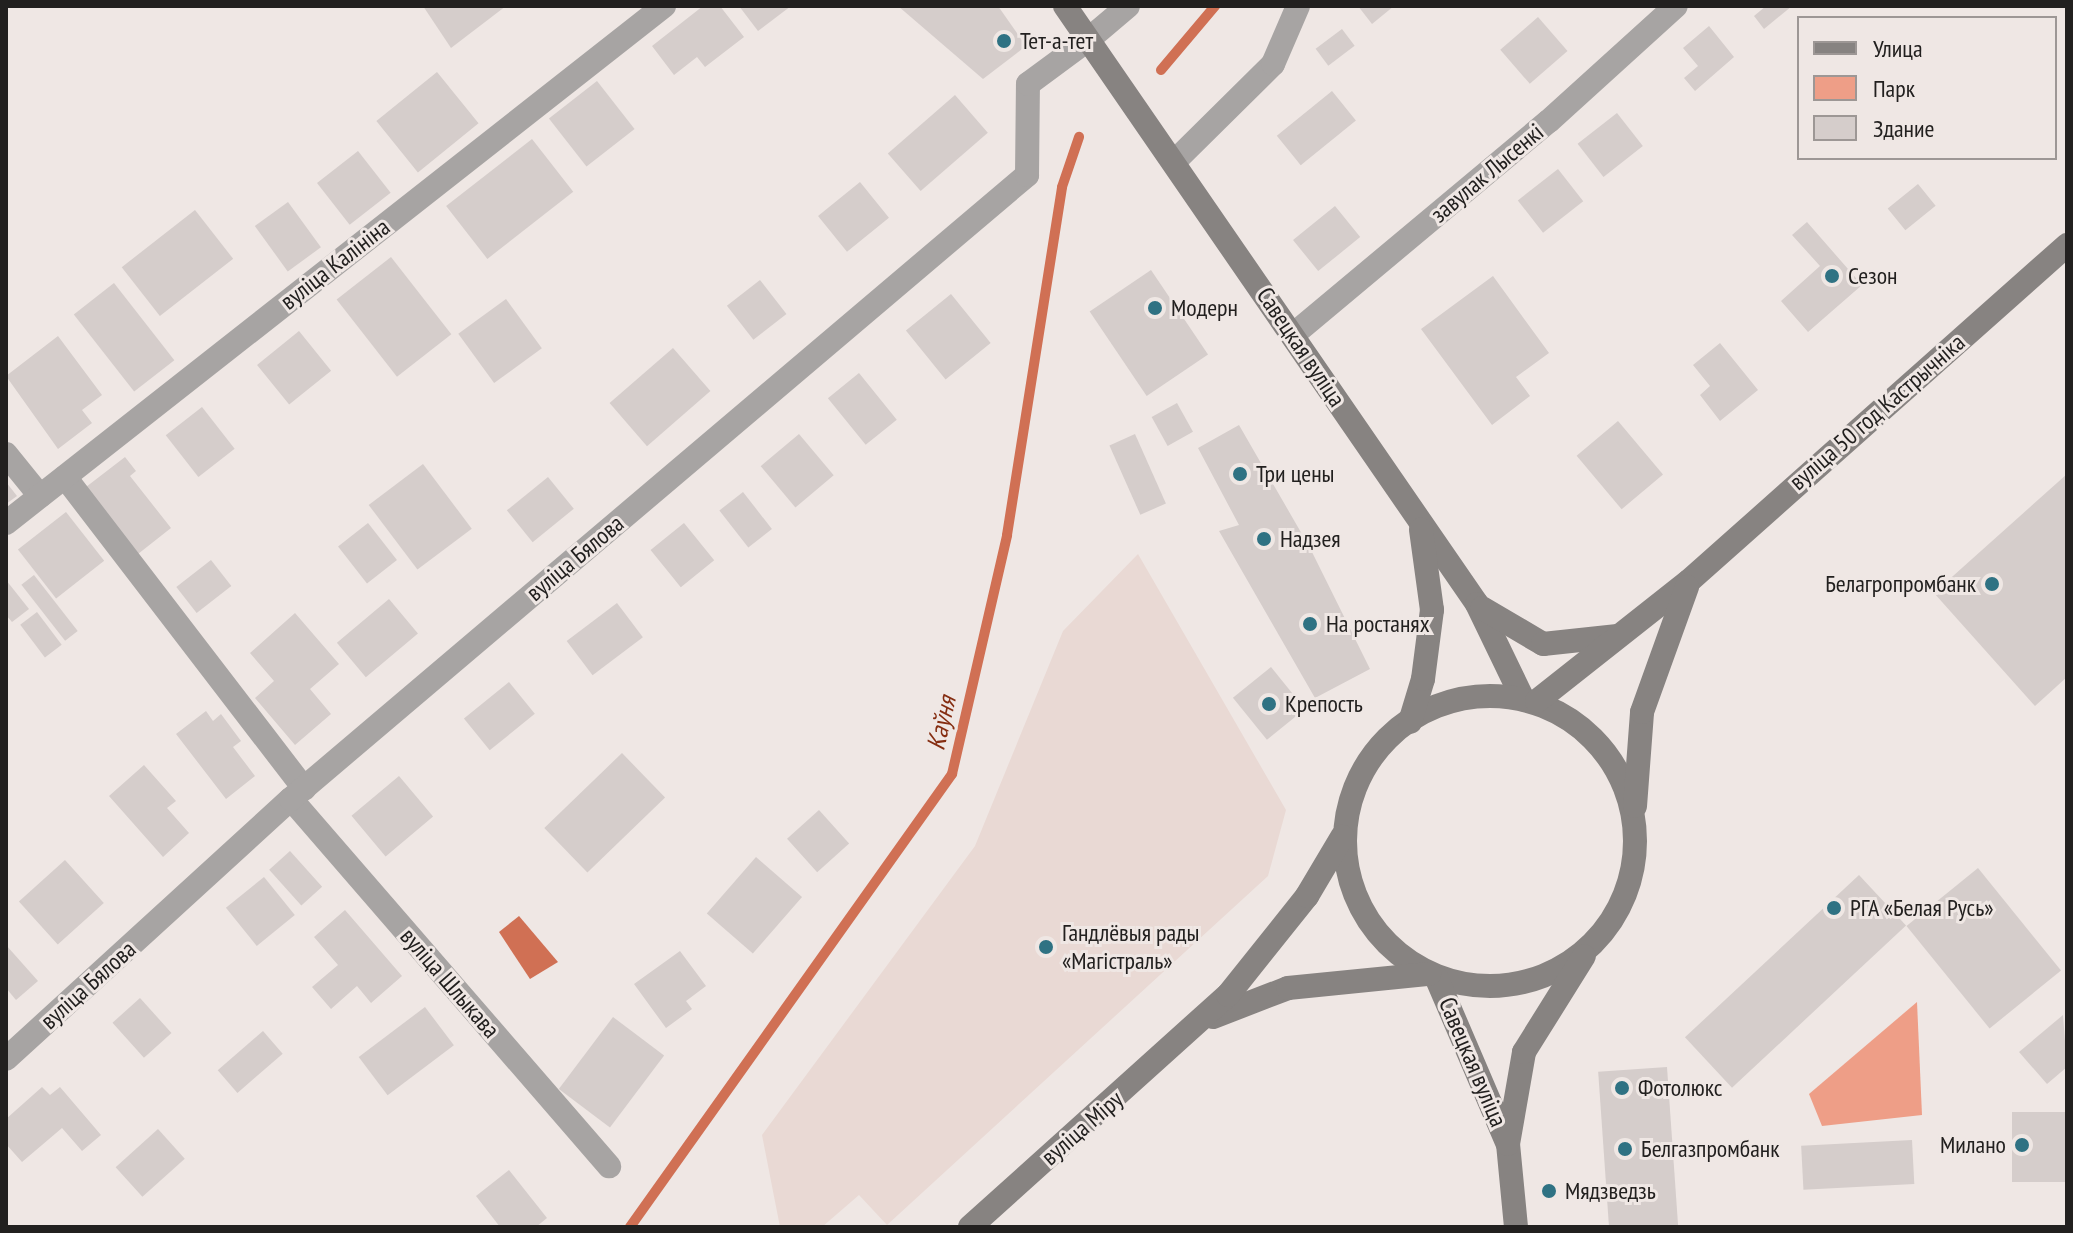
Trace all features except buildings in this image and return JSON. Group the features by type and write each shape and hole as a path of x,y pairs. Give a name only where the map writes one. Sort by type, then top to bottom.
{"main road":[{"name":"Савецкая вуліца","path":"1065,6 1294,334 1421,527 1432,610 1423,679 1410,722"},
{"name":"вуліца 50 год Кастрычніка","path":"1530,700 1625,634 1689,581 2067,245"},
{"path":"1421,527 1477,604 1530,700"},
{"name":"вуліца 50 год Кастрычніка","path":"1634,820 1642,712 1689,581"},
{"path":"1477,604 1543,644 1591,642 1625,634"},
{"path":"1433,977 1393,949 1368,920 1352,888 1342,837 1347,808 1368,761 1410,722 1472,698 1530,700 1559,711 1608,756 1623,782 1634,820"},
{"name":"Савецкая вуліца","path":"1516,1227 1508,1144 1524,1052 1628,889 1636,851 1634,820"},
{"name":"вуліца Міру","path":"970,1227 1195,1029 1271,944 1342,837"},
{"name":"вуліца Міру","path":"1195,1029 1239,1005 1288,988 1433,977 1494,985 1530,981 1590,947"},
{"name":"Савецкая вуліца","path":"1433,977 1508,1144"}],"street":[{"name":"вуліца Калініна","path":"6,523 664,6"},
{"path":"1089,39 1128,6"},
{"path":"1174,162 1273,64 1298,6"},
{"name":"завулак Лысенкі","path":"1294,334 1549,121 1676,6"},
{"name":"вуліца Бялова","path":"6,1059 297,794 1027,175 1028,84 1089,39"},
{"path":"6,454 40,496"},
{"name":"вуліца Шлыкава","path":"65,477 297,794 609,1166"}],"shaded area":[{"name":"Гандлёвыя рады «Магістраль»","path":"1138,554 1286,810 1268,876 887,1225 859,1195 822,1227 780,1227 762,1135 975,846 1063,631"},
{"path":"519,916 558,962 530,979 499,932"}],"green space":[{"path":"1917,1002 1922,1115 1822,1126 1809,1094"}],"waterway":[{"name":"Каўня","path":"1161,70 1215,6"},
{"name":"Каўня","path":"630,1227 952,774 1007,535 1062,187 1079,137"}],"place":[{"name":"Тет-а-тет","path":"1004,41"},
{"name":"Сезон","path":"1832,276"},
{"name":"Модерн","path":"1155,308"},
{"name":"Три цены","path":"1240,474"},
{"name":"Надзея","path":"1264,539"},
{"name":"Белагропромбанк","path":"1992,584"},
{"name":"На ростанях","path":"1310,624"},
{"name":"Крепость","path":"1269,704"},
{"name":"РГА «Белая Русь»","path":"1834,908"},
{"name":"Гандлёвыя рады «Магістраль»","path":"1046,947"},
{"name":"Фотолюкс","path":"1622,1088"},
{"name":"Милано","path":"2022,1145"},
{"name":"Белгазпромбанк","path":"1625,1149"},
{"name":"Мядзведзь","path":"1549,1191"}]}
